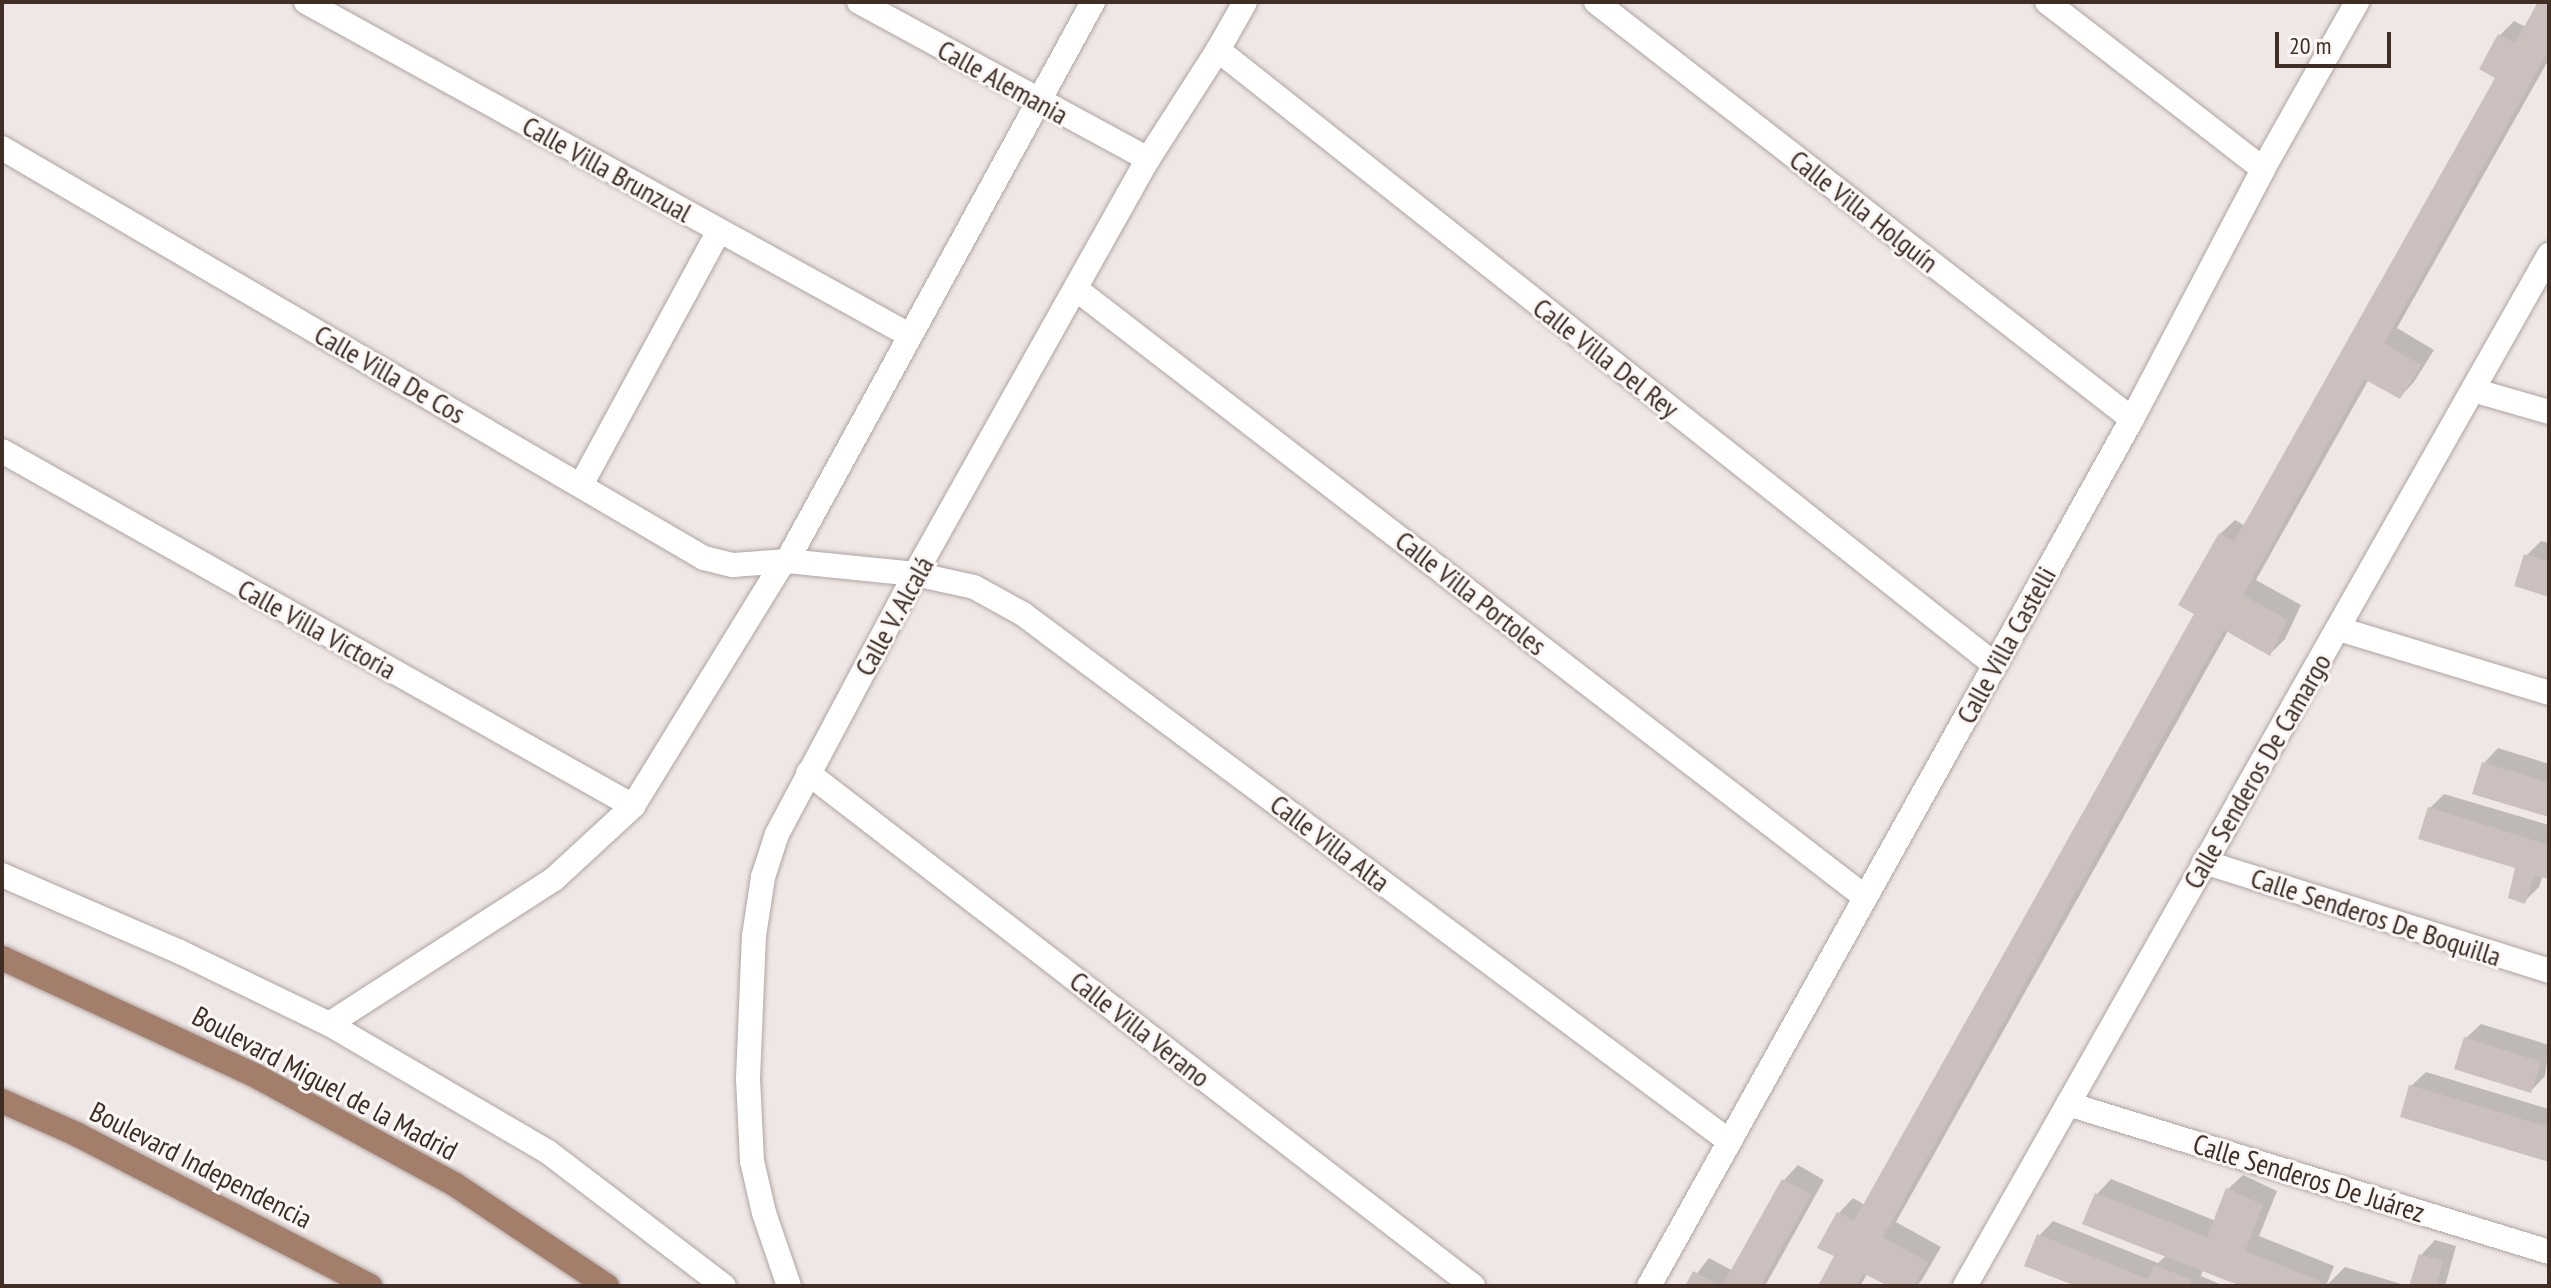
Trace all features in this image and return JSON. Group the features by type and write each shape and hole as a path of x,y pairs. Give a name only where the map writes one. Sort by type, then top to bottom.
{"main road":[{"name":"Boulevard Miguel de la Madrid","path":"2,958 256,1076 454,1184 607,1286"},
{"name":"Boulevard Independencia","path":"2,1101 76,1134 370,1286"}],"street":[{"name":"Calle Villa Brunzual","path":"306,2 909,335"},
{"name":"Calle Alemania","path":"859,2 1036,101 1148,159"},
{"path":"329,1024 554,879 633,806 780,567 787,561 1036,101 1093,2"},
{"name":"Calle V. Alcalá","path":"789,1286 764,1213 752,1161 749,1007 754,936 763,877 777,834 915,574 1148,159 1245,2"},
{"name":"Calle Villa Holguín","path":"1596,2 2132,419"},
{"path":"2047,2 2263,169"},
{"name":"Calle Villa Castelli","path":"1649,1286 2132,419 2263,169 2357,2"},
{"name":"Calle Villa Del Rey","path":"1218,50 1995,665"},
{"name":"Calle Villa De Cos","path":"2,148 704,558 733,565 787,561"},
{"path":"581,485 719,231"},
{"name":"Calle Senderos De Camargo","path":"1965,1286 2549,255"},
{"name":"Calle Villa Portoles","path":"1076,289 1865,897"},
{"path":"2473,390 2549,412"},
{"name":"Calle Villa Victoria","path":"2,451 633,806"},
{"name":"Calle Villa Alta","path":"787,561 915,574 974,587 1023,614 1730,1142"},
{"path":"2339,629 2549,693"},
{"name":"Calle Villa Verano","path":"808,773 1473,1286"},
{"name":"Calle Senderos De Boquilla","path":"2204,862 2549,971"},
{"path":"2,875 178,951 329,1024 548,1152 724,1286"},
{"name":"Calle Senderos De Juárez","path":"2068,1104 2549,1252"}],"building":[{"path":"2538,2 2549,2 2549,50 2384,343 2421,365 2400,399 2364,379 2243,595 2288,620 2270,656 2224,630 2183,701 1883,1237 1928,1262 1914,1286 1888,1286 1863,1273 1856,1286 1818,1286 1834,1256 1817,1248 1837,1212 1854,1221 2194,614 2178,605 2219,533 2234,542 2495,78 2479,69 2498,34 2515,43"},
{"path":"2524,554 2549,562 2549,597 2514,586"},
{"path":"2482,762 2549,783 2549,817 2472,794"},
{"path":"2428,807 2549,845 2549,879 2534,875 2525,904 2508,898 2515,868 2418,839"},
{"path":"2464,1037 2541,1062 2531,1093 2454,1069"},
{"path":"2409,1085 2549,1127 2549,1162 2400,1117"},
{"path":"1782,1179 1811,1195 1760,1286 1722,1286"},
{"path":"2226,1188 2263,1205 2245,1251 2320,1281 2318,1286 2233,1283 2082,1224 2095,1193 2207,1237"},
{"path":"2037,1234 2148,1279 2154,1265 2192,1280 2189,1286 2076,1286 2024,1266"},
{"path":"2419,1254 2443,1261 2436,1286 2409,1286"},
{"path":"1693,1271 1720,1286 1685,1286"}]}
